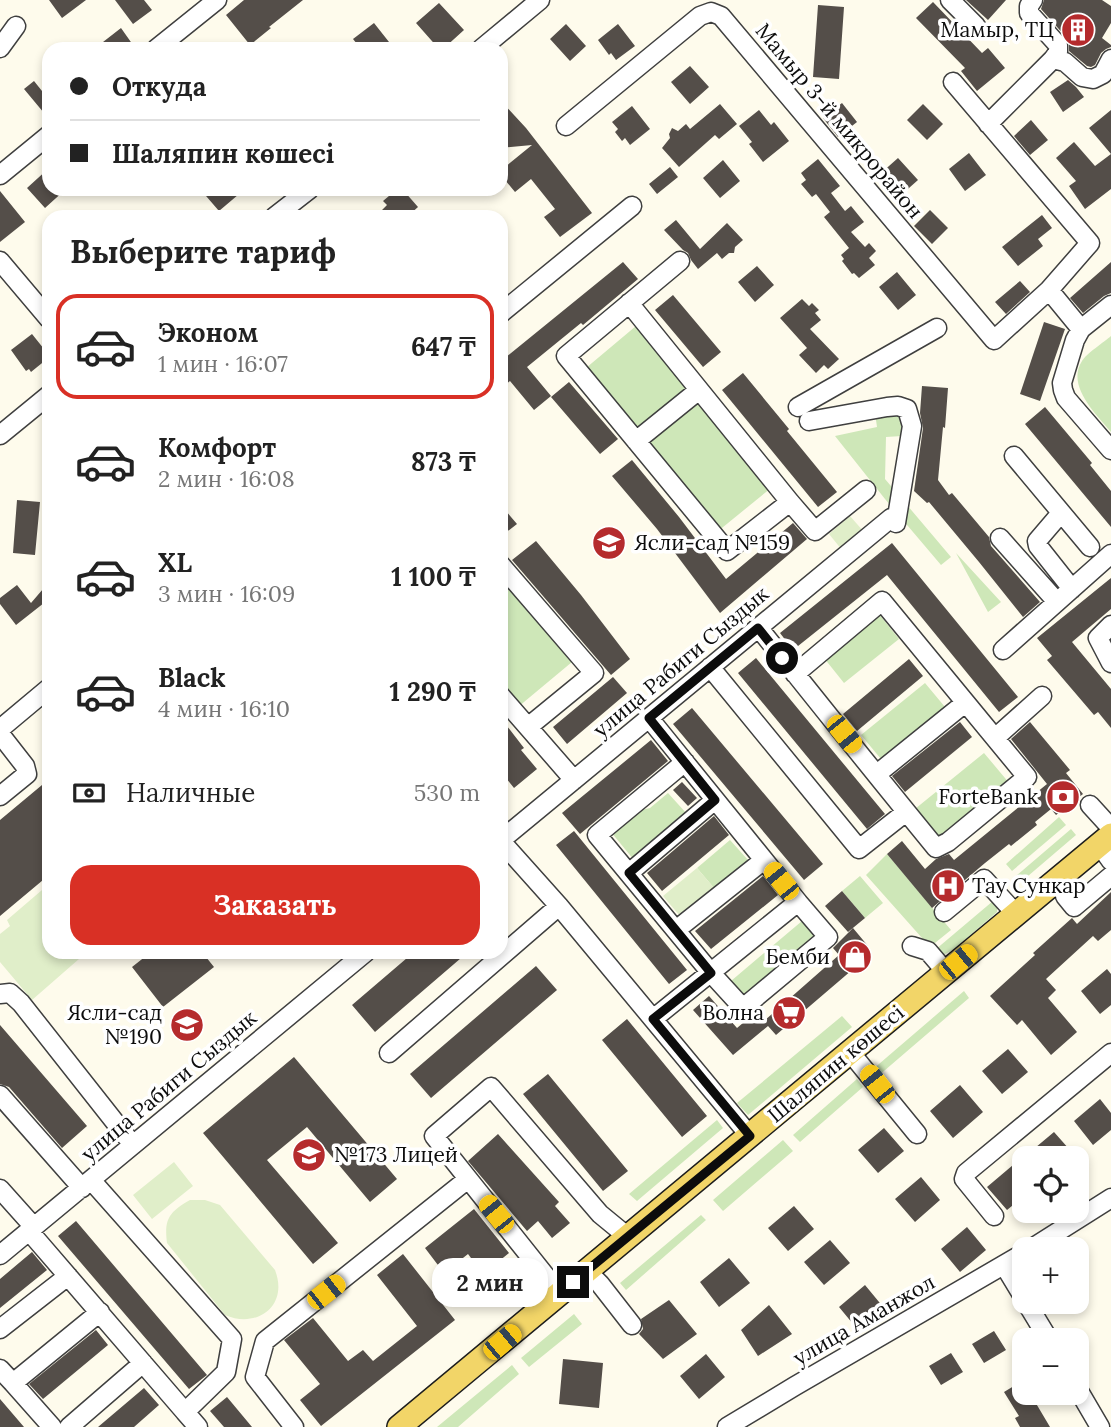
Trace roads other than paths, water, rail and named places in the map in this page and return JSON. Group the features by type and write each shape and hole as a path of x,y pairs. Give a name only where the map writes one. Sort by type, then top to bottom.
{"main road":[{"name":"Шаляпин көшесі","path":"398,1427 1016,914 1109,850"}],"street":[{"path":"165,42 217,0"},
{"path":"489,42 540,0"},
{"path":"950,0 976,26"},
{"path":"988,124 1058,52 1058,45 1029,13 1033,0"},
{"name":"Мамыр 3-й микрорайон","path":"566,126 700,16 711,12 721,16 994,340 1049,290"},
{"path":"0,48 16,26"},
{"path":"1054,59 1065,62 1082,77 1093,79 1103,74 1111,60"},
{"path":"953,82 1090,243 1049,290 1081,329"},
{"path":"0,176 42,141"},
{"path":"283,210 301,196"},
{"path":"508,307 632,206"},
{"path":"0,261 42,311"},
{"path":"680,261 566,356 727,551 790,502"},
{"path":"629,303 815,531 866,490"},
{"path":"1111,305 1081,329 1062,383 1066,398 1111,450"},
{"name":"улица Рабиги Сыздык","path":"508,835 710,667 893,520 912,426 907,408 887,407 803,414 937,328"},
{"path":"636,441 699,390"},
{"path":"0,435 42,401"},
{"path":"1014,456 1090,547"},
{"path":"1061,513 1037,541 1040,549 1072,589"},
{"path":"1000,538 1056,602"},
{"path":"1003,650 1111,554"},
{"path":"508,573 594,673 528,727"},
{"path":"758,628 795,674 877,774 906,812 936,848 1027,777 882,601 795,674"},
{"path":"1111,625 1098,638 1111,663"},
{"path":"710,667 859,849 906,812"},
{"path":"0,796 27,774 25,766 0,731 42,694"},
{"path":"995,738 1042,696"},
{"path":"877,774 965,703"},
{"path":"508,704 575,780"},
{"path":"649,718 828,937 743,1008 597,835 684,762"},
{"path":"629,873 715,800"},
{"path":"1090,805 1111,828"},
{"path":"508,849 559,906 750,1136"},
{"path":"676,930 764,860"},
{"path":"1065,896 1074,907 1111,876"},
{"path":"944,912 984,879 1016,914"},
{"path":"653,1019 798,902"},
{"path":"508,950 559,906"},
{"path":"912,946 928,951 946,972"},
{"name":"улица Рабиги Сыздык","path":"0,1255 358,959"},
{"path":"390,1053 498,959"},
{"path":"0,994 10,993 21,1003 133,1145"},
{"path":"850,1052 916,1134"},
{"path":"994,1216 964,1179 966,1173 1111,1053"},
{"path":"559,1293 434,1136 491,1087 600,1214 628,1237"},
{"path":"0,1095 232,1339 226,1372 185,1412"},
{"path":"294,1427 255,1377 265,1340 468,1179"},
{"path":"0,1189 68,1276 198,1427"},
{"path":"1050,1237 1111,1198"},
{"name":"улица Аманжол","path":"727,1427 1012,1260"},
{"path":"1004,1265 1012,1278"},
{"path":"587,1271 632,1325"},
{"path":"0,1329 68,1276"},
{"path":"13,1383 100,1312"},
{"path":"69,1427 143,1363"},
{"path":"0,1369 52,1427"},
{"path":"1087,1405 1100,1427"}],"place":[{"name":"Мамыр, ТЦ","path":"1078,30"},
{"name":"Ясли-сад №159","path":"609,543"},
{"name":"ForteBank","path":"1063,797"},
{"name":"Тау Сункар","path":"948,886"},
{"name":"Бемби","path":"855,957"},
{"name":"Волна","path":"789,1013"},
{"name":"Ясли-сад №190","path":"187,1025"},
{"name":"№173 Лицей","path":"309,1155"}]}
